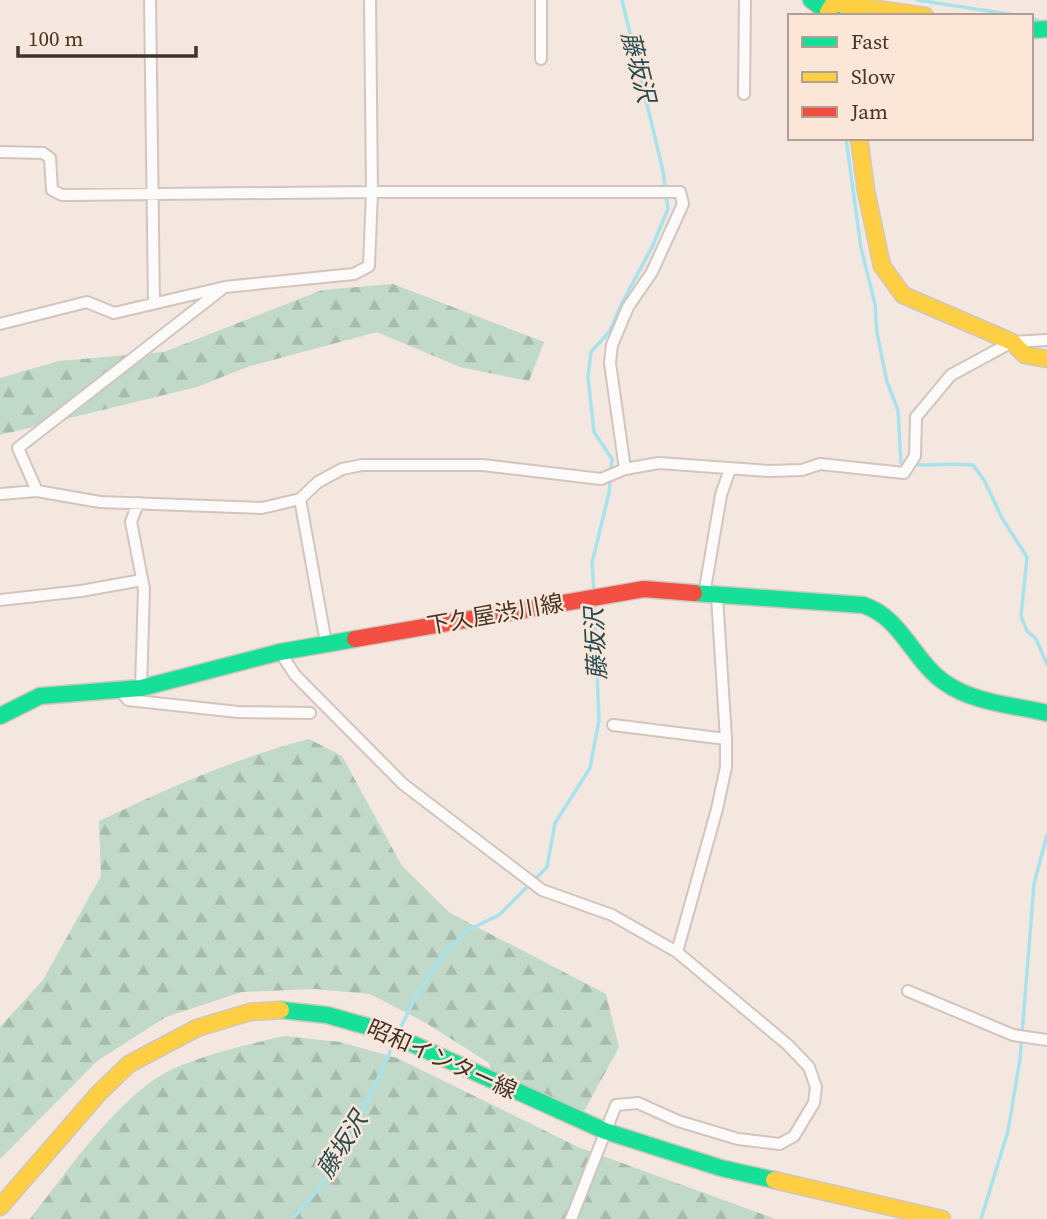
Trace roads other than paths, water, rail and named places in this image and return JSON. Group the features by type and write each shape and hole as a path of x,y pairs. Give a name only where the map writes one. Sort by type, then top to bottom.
{"main road":[{"path":"811,0 832,8 902,14"},
{"path":"859,140 866,191 883,266 903,295 1013,342 1025,355 1047,359"},
{"name":"下久屋渋川線","path":"0,716 40,695 141,688 280,652 644,589 849,603 876,609 885,615 936,675 956,688 980,698 1047,713"},
{"name":"昭和インター線","path":"0,1207 122,1070 199,1025 226,1016 289,1009 351,1020 384,1031 605,1130 721,1168 942,1219"}],"street":[{"path":"150,0 153,303"},
{"path":"0,324 87,302 114,313 225,287 354,274 369,266 372,192 370,0"},
{"path":"541,0 541,60"},
{"path":"744,94 745,0"},
{"path":"0,152 43,153 50,158 52,190 62,195 680,192 683,204 652,272 628,307 612,345 610,363 625,470"},
{"path":"37,491 18,448 225,287"},
{"path":"0,494 37,491 100,502 262,508 300,499 318,482 342,469 362,465 483,465 601,479 625,470 659,463 730,469 802,470 820,464 904,472 915,456 916,416 951,374 1013,342 1047,340"},
{"path":"677,951 726,767 726,739 710,595 721,495 730,469"},
{"path":"300,499 326,643"},
{"path":"138,503 131,522 144,589 141,688"},
{"path":"0,600 81,592 142,580"},
{"path":"280,652 295,675 402,783 481,845 542,890 612,915 677,951 788,1045 809,1067 816,1087 814,1103 794,1136 780,1144 738,1139 678,1121 638,1103 616,1105 571,1219"},
{"path":"118,688 128,700 238,712 310,713"},
{"path":"613,725 726,739"},
{"path":"908,991 1013,1035 1047,1040"}],"waterway":[{"name":"藤坂沢","path":"594,592 592,563 609,493 612,459 594,432 588,377 591,352 610,331 668,209 663,171 622,0"},
{"path":"917,0 1008,14"},
{"path":"1033,18 1043,23"},
{"path":"846,140 861,248 875,304 877,333 887,382 898,410 901,463 973,465 984,480 1002,518 1027,557 1021,616 1027,631 1036,639 1047,664"},
{"name":"藤坂沢","path":"398,1033 417,994 438,962 466,931 499,915 547,867 555,823 590,768 599,720 594,600"},
{"path":"981,1219 1008,1131 1020,1059 1034,884 1047,835"},
{"name":"藤坂沢","path":"292,1219 310,1200 339,1158 394,1043"}]}
